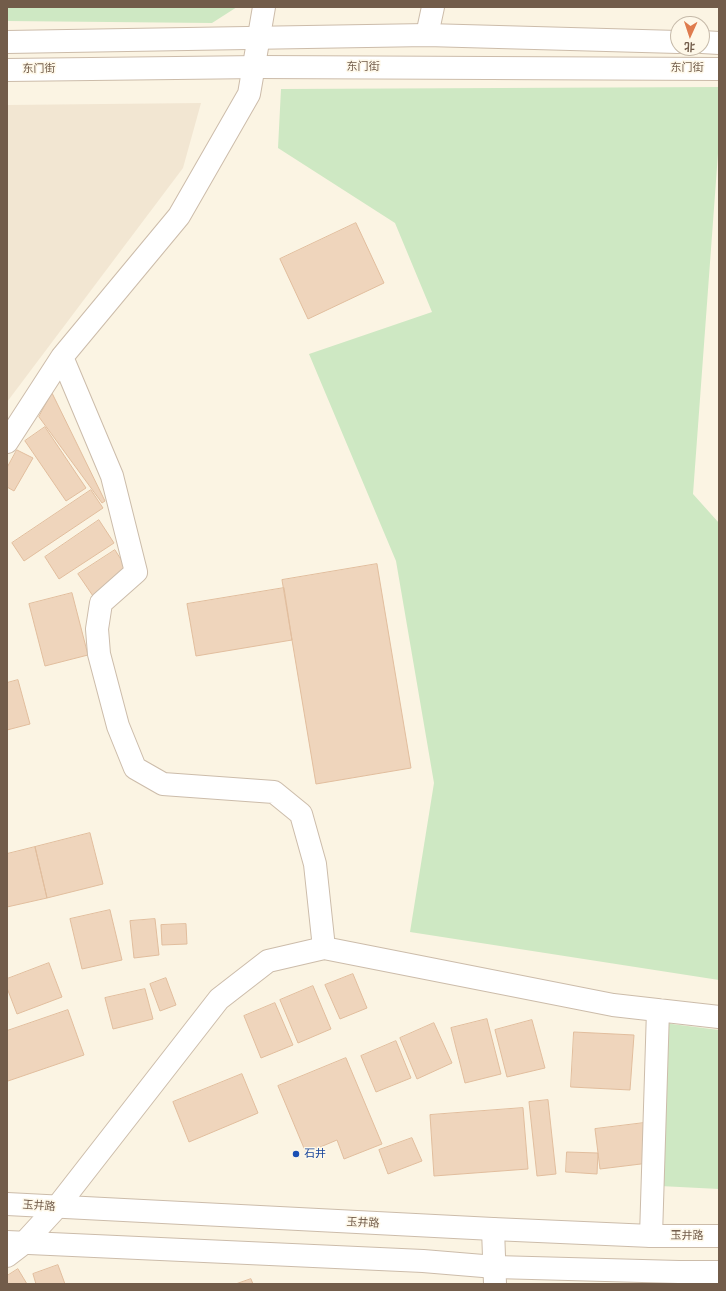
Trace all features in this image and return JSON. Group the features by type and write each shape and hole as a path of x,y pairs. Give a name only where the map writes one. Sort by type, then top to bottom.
{"street":[{"path":"7,442 62,357 179,216 249,94 264,7"},
{"path":"427,36 433,7"},
{"path":"7,42 427,36 670,42"},
{"name":"东门街","path":"7,70 254,67 719,68"},
{"path":"62,357 112,476 136,572 101,602 98,629 99,654 118,726 135,768 163,784 274,792 300,814 315,864 324,948"},
{"path":"7,1256 16,1242 57,1207 219,999 268,961 324,948 613,1004 719,1017"},
{"path":"651,1236 658,1010"},
{"name":"玉井路","path":"7,1204 493,1229 651,1236 719,1236"},
{"path":"493,1229 495,1275"},
{"path":"16,1242 423,1261 495,1275 719,1272"}],"shaded area":[{"path":"201,103 183,168 7,402 7,105"}],"green space":[{"path":"7,7 237,7 212,23 7,21"},
{"path":"719,87 719,140 693,494 719,523 719,980 410,932 434,783 396,561 309,354 432,312 395,223 278,148 281,89"},
{"path":"664,1023 719,1030 719,1189 660,1186"}],"building":[{"path":"356,223 384,283 308,319 280,259"},
{"path":"52,393 105,501 102,503 39,417"},
{"path":"45,427 86,488 66,501 25,441"},
{"path":"17,450 33,458 14,491 7,487 7,468"},
{"path":"91,490 103,508 24,561 12,543"},
{"path":"99,520 114,543 59,579 45,557"},
{"path":"115,550 129,572 93,596 78,574"},
{"path":"377,564 411,768 316,784 282,580"},
{"path":"284,588 292,640 196,656 187,604"},
{"path":"72,593 88,655 45,666 29,604"},
{"path":"18,680 30,724 7,730 7,683"},
{"path":"90,833 103,884 47,898 35,847"},
{"path":"35,847 47,898 7,907 7,854"},
{"path":"110,910 122,960 82,969 70,919"},
{"path":"155,919 159,955 134,958 130,921"},
{"path":"186,924 187,944 162,945 161,925"},
{"path":"49,963 62,997 17,1014 7,988 7,979"},
{"path":"353,974 367,1008 340,1019 325,985"},
{"path":"166,978 176,1005 160,1011 150,984"},
{"path":"313,986 331,1029 298,1043 280,1000"},
{"path":"145,989 153,1019 113,1029 105,998"},
{"path":"275,1003 293,1045 261,1058 244,1016"},
{"path":"68,1010 84,1055 8,1081 7,1031"},
{"path":"487,1019 501,1074 465,1083 451,1028"},
{"path":"532,1020 545,1068 507,1077 495,1030"},
{"path":"434,1023 452,1063 417,1079 400,1038"},
{"path":"574,1032 634,1035 630,1090 571,1087"},
{"path":"396,1041 411,1078 376,1092 361,1056"},
{"path":"346,1058 382,1144 344,1159 337,1140 306,1153 278,1086"},
{"path":"242,1074 258,1113 189,1142 173,1102"},
{"path":"548,1100 556,1174 537,1176 529,1102"},
{"path":"523,1108 528,1169 434,1176 430,1115"},
{"path":"644,1123 649,1163 600,1169 595,1129"},
{"path":"412,1138 422,1161 388,1174 379,1150"},
{"path":"567,1152 598,1153 597,1174 566,1172"},
{"path":"58,1265 65,1284 36,1284 33,1274"},
{"path":"18,1269 27,1284 7,1284 7,1276"},
{"path":"251,1279 253,1284 236,1284"}],"place":[{"name":"石井","path":"296,1154"}]}
